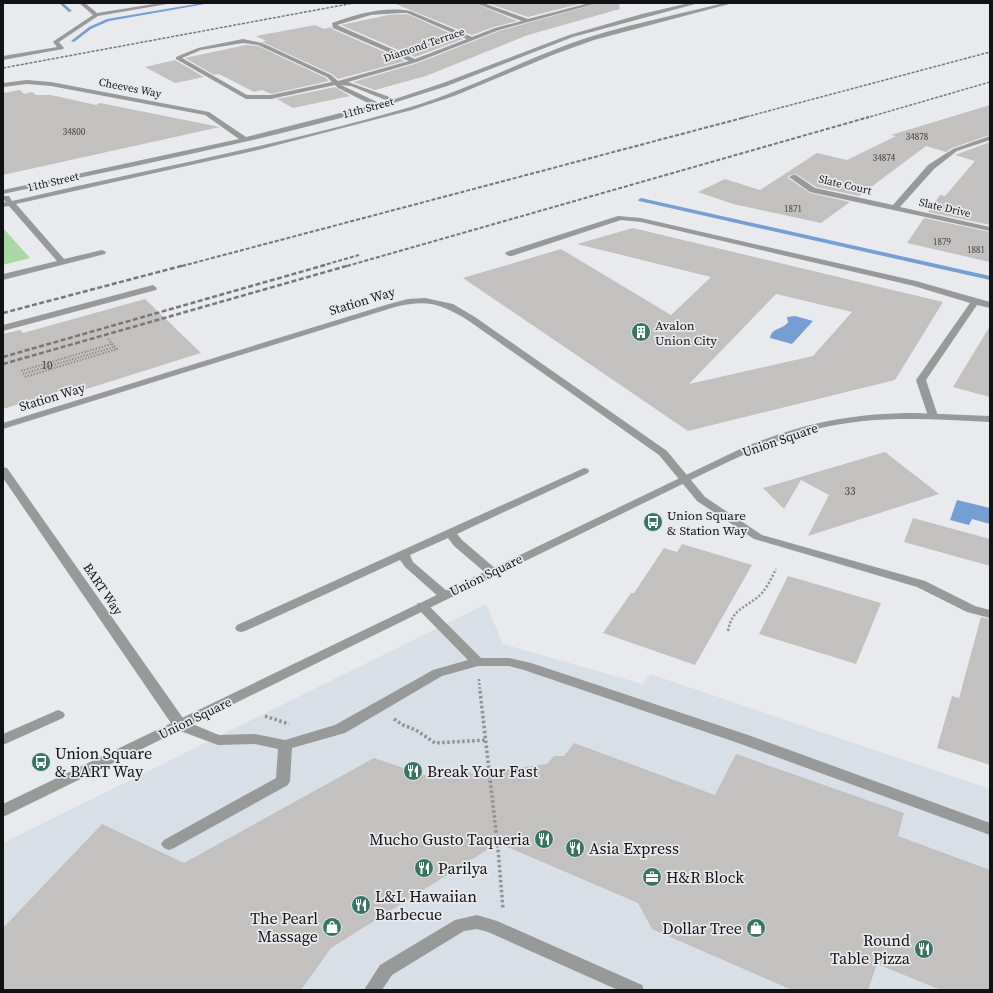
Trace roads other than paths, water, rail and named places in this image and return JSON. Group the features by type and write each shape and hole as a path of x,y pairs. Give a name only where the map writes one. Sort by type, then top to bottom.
{"street":[{"path":"82,3 96,15"},
{"path":"3,58 61,48 56,42 96,15 170,3"},
{"path":"478,3 528,21"},
{"path":"578,3 585,5"},
{"name":"Diamond Terrace","path":"337,83 329,76 251,41 183,55 178,58 246,97 271,97 337,83 415,61 497,29 595,3"},
{"name":"11th Street","path":"3,192 244,139 394,101 452,82 555,41 596,28 696,3"},
{"name":"11th Street","path":"7,204 277,142 395,113 484,82 579,43 612,33 730,3"},
{"path":"415,61 335,27 334,24 360,17 400,10 472,39"},
{"name":"Cheeves Way","path":"3,86 27,82 51,84 207,113 244,139"},
{"path":"337,83 352,84 412,108"},
{"path":"337,83 340,87 395,113"},
{"path":"895,208 931,167 955,150 990,138"},
{"name":"Slate Court","path":"793,177 813,190 895,208"},
{"path":"3,195 7,204 62,262"},
{"name":"Slate Drive","path":"895,208 990,229"},
{"path":"510,254 621,218 641,220 916,284 975,302 990,305"},
{"path":"3,278 102,252"},
{"path":"3,328 153,288"},
{"name":"Station Way","path":"3,426 399,303 406,301 430,301 450,306 472,319 662,453 701,498 758,537 921,584 971,609 990,614"},
{"path":"933,416 922,380 975,302"},
{"name":"Union Square","path":"3,811 492,572 759,444 797,432 841,421 888,417 933,416 990,419"},
{"name":"BART Way","path":"3,470 180,725"},
{"path":"241,628 584,472"},
{"path":"450,533 458,543 492,572"},
{"path":"403,554 408,564 444,596"},
{"path":"422,606 478,662"},
{"path":"180,725 218,740 255,739 285,745 340,729 438,673 478,662 509,662 526,666 746,740 990,829"},
{"path":"3,740 58,715"},
{"path":"170,844 283,781 285,745"},
{"path":"372,990 386,970 461,925 477,922 491,926 636,990"}],"water":[{"path":"795,316 813,321 792,344 770,338 771,334 775,330 786,325 788,322 787,317"},
{"path":"957,500 990,508 990,524 972,519 969,525 950,520"}],"waterway":[{"path":"61,3 70,11"},
{"path":"73,41 90,28 108,20 209,3"},
{"path":"641,200 990,278"}],"railway":[{"path":"3,68 354,3"},
{"path":"742,118 990,52"},
{"path":"866,118 990,82"},
{"path":"182,266 746,117"},
{"path":"347,266 869,117"},
{"path":"321,266 359,255"},
{"path":"3,313 185,265"},
{"path":"3,357 325,265"},
{"path":"3,364 350,265"}],"place":[{"name":"Avalon Union City","path":"641,332"},
{"name":"Union Square & Station Way","path":"653,522"},
{"name":"Union Square & BART Way","path":"41,762"},
{"name":"Break Your Fast","path":"413,771"},
{"name":"Mucho Gusto Taqueria","path":"544,839"},
{"name":"Asia Express","path":"575,848"},
{"name":"Parilya","path":"424,868"},
{"name":"H&R Block","path":"652,877"},
{"name":"L&L Hawaiian Barbecue","path":"361,905"},
{"name":"The Pearl Massage","path":"332,927"},
{"name":"Dollar Tree","path":"756,928"},
{"name":"Round Table Pizza","path":"924,949"}]}
